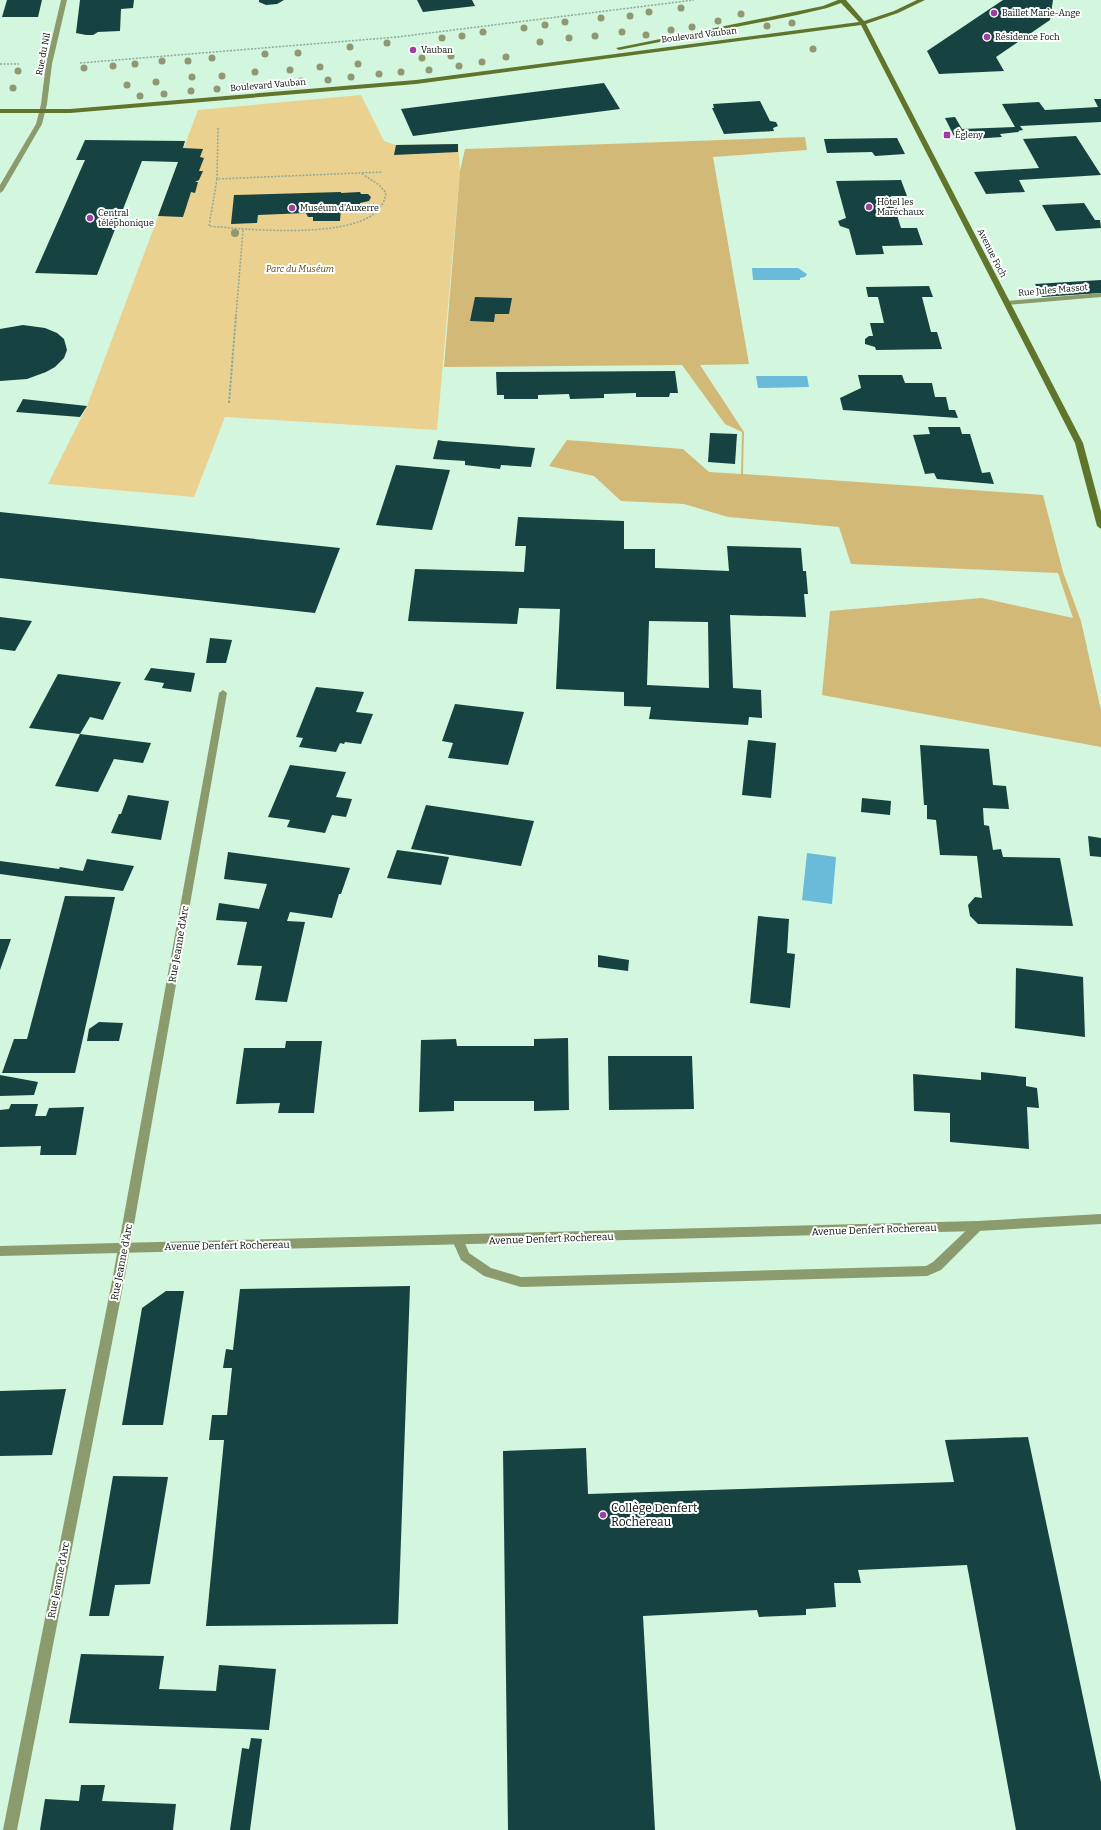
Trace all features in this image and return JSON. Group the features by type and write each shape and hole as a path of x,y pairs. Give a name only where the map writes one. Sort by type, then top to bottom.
{"main road":[{"name":"Boulevard Vauban","path":"536,65 797,13 825,7 842,0"},
{"name":"Avenue Foch","path":"842,0 863,23 1079,443 1101,526"},
{"name":"Boulevard Vauban","path":"0,111 70,111 416,82 863,23 896,12 922,0"}],"street":[{"name":"Rue du Nil","path":"0,191 39,124 49,64 64,0"},
{"name":"Rue Jules Massot","path":"1007,303 1101,295"},
{"name":"Rue Jeanne d'Arc","path":"10,1830 123,1249 223,693"},
{"name":"Avenue Denfert Rochereau","path":"0,1251 978,1226 1101,1219"},
{"path":"458,1240 465,1256 488,1272 521,1282 927,1271 937,1266 978,1226"}],"path":[{"path":"0,64 89,62 397,38 694,0"},
{"path":"218,124 217,179 209,226 243,230 336,227 354,223 372,216 381,208 385,200 386,193 379,185 361,173"},
{"path":"217,179 382,172"},
{"path":"229,404 243,230"}],"green space":[{"name":"Parc du Muséum","path":"361,95 384,141 396,145 458,144 460,171 437,430 225,417 194,497 48,484 87,406 198,110"}],"shaded area":[{"path":"805,137 807,150 713,157 749,364 700,365 744,432 743,474 1043,495 1063,572 1081,621 1101,710 1101,747 822,695 830,611 982,598 1073,618 1058,573 851,564 839,527 728,517 684,504 621,501 594,476 549,466 567,440 683,449 709,472 741,474 742,432 725,424 682,365 444,367 460,171 465,149"}],"water":[{"path":"752,268 798,268 807,274 805,277 800,278 800,280 753,280"},
{"path":"756,376 807,376 809,387 758,388"},
{"path":"807,853 836,857 832,904 802,900"}],"building":[{"path":"7,0 42,0 38,17 2,17"},
{"path":"80,0 134,0 133,8 121,9 120,31 98,32 93,35 86,35 76,33"},
{"path":"259,0 284,0 277,4 266,5 259,2"},
{"path":"417,0 472,0 475,6 423,12"},
{"name":"Résidence Foch","path":"1003,0 1053,0 1050,20 996,57 1004,71 939,74 927,51"},
{"path":"604,83 620,109 413,136 401,109"},
{"path":"1094,99 1101,99 1101,122 1020,126 1023,130 1018,131 1019,132 1000,134 1002,137 956,140 945,118 955,117 962,129 1015,127 1002,104 1039,102 1045,110 1098,107"},
{"path":"760,101 770,121 776,122 778,126 773,128 774,131 724,134 712,108 714,108 713,104"},
{"path":"1076,136 1101,175 1019,180 1025,192 986,194 974,172 1039,168 1023,139"},
{"path":"897,138 905,154 875,156 872,152 827,153 824,139"},
{"name":"Central téléphonique","path":"85,140 185,141 183,148 203,149 200,157 204,158 199,171 203,171 199,180 195,182 198,182 195,193 191,192 183,217 158,216 178,162 142,161 97,275 35,273 85,160 76,160"},
{"path":"458,144 458,152 394,155 396,145"},
{"name":"Hôtel les Maréchaux","path":"901,180 907,196 891,196 901,228 917,228 923,245 882,246 884,254 856,255 849,229 840,226 838,221 846,218 836,181"},
{"name":"Muséum d'Auxerre","path":"360,192 361,194 368,194 371,197 369,201 360,203 360,207 341,208 340,221 313,221 313,217 308,217 306,213 258,215 257,223 231,224 234,195"},
{"path":"1084,203 1095,220 1100,220 1101,228 1056,231 1042,205"},
{"path":"1101,280 1101,293 1042,297 1035,284"},
{"path":"929,286 933,297 922,297 931,332 937,332 942,349 876,350 875,347 865,344 865,339 869,336 873,336 870,323 884,323 878,297 868,297 866,287"},
{"path":"475,297 512,298 509,314 495,314 494,322 470,321"},
{"path":"23,325 45,328 57,333 64,339 67,350 64,358 55,367 27,379 0,381 0,329"},
{"path":"675,371 678,393 670,393 669,397 636,397 636,393 604,394 604,398 570,399 569,394 538,395 538,399 504,399 504,395 497,395 496,372"},
{"path":"858,375 902,375 905,383 932,383 935,397 946,397 949,410 955,410 958,418 843,410 840,398 861,388"},
{"path":"23,399 87,406 80,417 16,412"},
{"path":"928,427 960,427 962,434 970,434 982,473 990,472 994,484 937,479 934,473 925,474 913,435 930,434"},
{"path":"710,433 737,434 735,464 708,462"},
{"path":"438,440 535,448 531,467 501,465 500,469 465,465 465,461 433,459"},
{"path":"396,465 450,470 432,530 376,525"},
{"path":"0,512 340,548 315,613 0,578"},
{"path":"518,517 624,521 624,549 655,549 655,568 729,571 727,546 801,548 803,571 806,571 808,594 804,594 806,617 730,615 733,688 761,690 762,718 749,717 748,725 649,719 651,707 624,706 624,692 556,689 560,609 519,608 517,624 408,621 415,569 524,572 526,546 515,546","holes":["649,621 708,622 709,688 647,685"]},
{"path":"0,617 32,621 15,651 0,649"},
{"path":"210,638 232,640 226,663 206,663"},
{"path":"151,668 195,673 191,692 162,688 164,683 144,680"},
{"path":"58,674 121,682 103,720 90,717 80,734 29,728"},
{"path":"316,687 364,692 356,712 373,714 361,744 345,742 344,744 340,743 336,752 299,747 303,738 296,737"},
{"path":"455,704 524,712 508,765 448,758 453,743 442,741"},
{"path":"80,734 151,743 143,763 114,759 98,792 55,786"},
{"path":"748,740 776,743 771,798 742,795"},
{"path":"920,745 989,749 993,785 1006,786 1009,809 983,808 984,825 989,826 993,850 1001,849 1003,857 1060,858 1073,926 978,924 970,916 968,905 975,897 982,898 977,856 940,855 936,820 927,819 927,805 924,805"},
{"path":"290,765 346,772 336,797 352,799 346,817 332,815 325,833 287,827 290,820 268,817"},
{"path":"128,795 169,801 161,840 111,833 119,814 121,814"},
{"path":"862,798 891,801 890,815 861,812"},
{"path":"426,805 534,821 521,866 411,849"},
{"path":"1088,836 1101,838 1101,857 1090,856"},
{"path":"397,850 449,857 441,885 387,878"},
{"path":"228,852 350,868 341,894 339,894 332,918 290,912 287,921 305,922 287,1002 255,1000 262,966 237,965 247,922 216,920 219,903 259,909 267,884 224,879"},
{"path":"87,859 134,866 123,891 0,874 0,861 59,869 60,867 83,871"},
{"path":"65,896 115,897 75,1073 2,1073 14,1039 27,1039"},
{"path":"758,916 789,919 787,953 795,954 790,1008 750,1003"},
{"path":"0,939 11,939 0,970"},
{"path":"598,955 629,960 628,971 598,967"},
{"path":"1016,968 1083,977 1085,1037 1015,1028"},
{"path":"99,1022 123,1023 119,1041 87,1041 89,1029"},
{"path":"568,1038 569,1110 534,1111 534,1101 454,1101 454,1111 419,1112 421,1040 456,1039 457,1046 534,1046 534,1039"},
{"path":"286,1041 322,1041 314,1113 278,1113 280,1103 236,1104 244,1048 285,1048"},
{"path":"608,1056 692,1056 694,1109 609,1110"},
{"path":"981,1072 1026,1077 1026,1086 1037,1088 1039,1108 1027,1107 1029,1149 950,1142 950,1113 914,1111 913,1074 981,1080"},
{"path":"0,1075 38,1082 34,1095 0,1096"},
{"path":"11,1104 38,1104 35,1116 46,1116 49,1108 84,1107 76,1155 40,1155 41,1146 0,1147 0,1110 9,1109"},
{"path":"410,1286 398,1624 206,1626 224,1440 209,1440 212,1415 227,1415 232,1368 223,1368 226,1349 233,1350 240,1289"},
{"path":"166,1291 184,1291 163,1425 122,1425 142,1308"},
{"path":"66,1389 52,1455 0,1456 0,1391"},
{"path":"1028,1437 1101,1782 1101,1830 1016,1830 967,1565 858,1570 861,1583 834,1583 836,1607 806,1609 806,1615 759,1617 757,1610 643,1616 655,1830 508,1830 503,1451 586,1448 588,1494 954,1482 945,1440"},
{"path":"113,1476 168,1477 150,1584 115,1585 109,1616 89,1616"},
{"path":"81,1654 164,1656 159,1689 216,1691 219,1665 276,1669 269,1730 69,1723"},
{"path":"251,1738 262,1739 250,1830 230,1830 242,1748 249,1749"},
{"path":"81,1785 105,1785 102,1801 176,1804 173,1830 40,1830 45,1799 79,1801"}],"place":[{"name":"Baillet Marie-Ange","path":"994,13"},
{"name":"Résidence Foch","path":"987,37"},
{"name":"Vauban","path":"413,50"},
{"name":"Égleny","path":"947,135"},
{"name":"Hôtel les Maréchaux","path":"869,207"},
{"name":"Muséum d'Auxerre","path":"292,208"},
{"name":"Central téléphonique","path":"90,218"},
{"name":"Collège Denfert Rochereau","path":"603,1515"}]}
